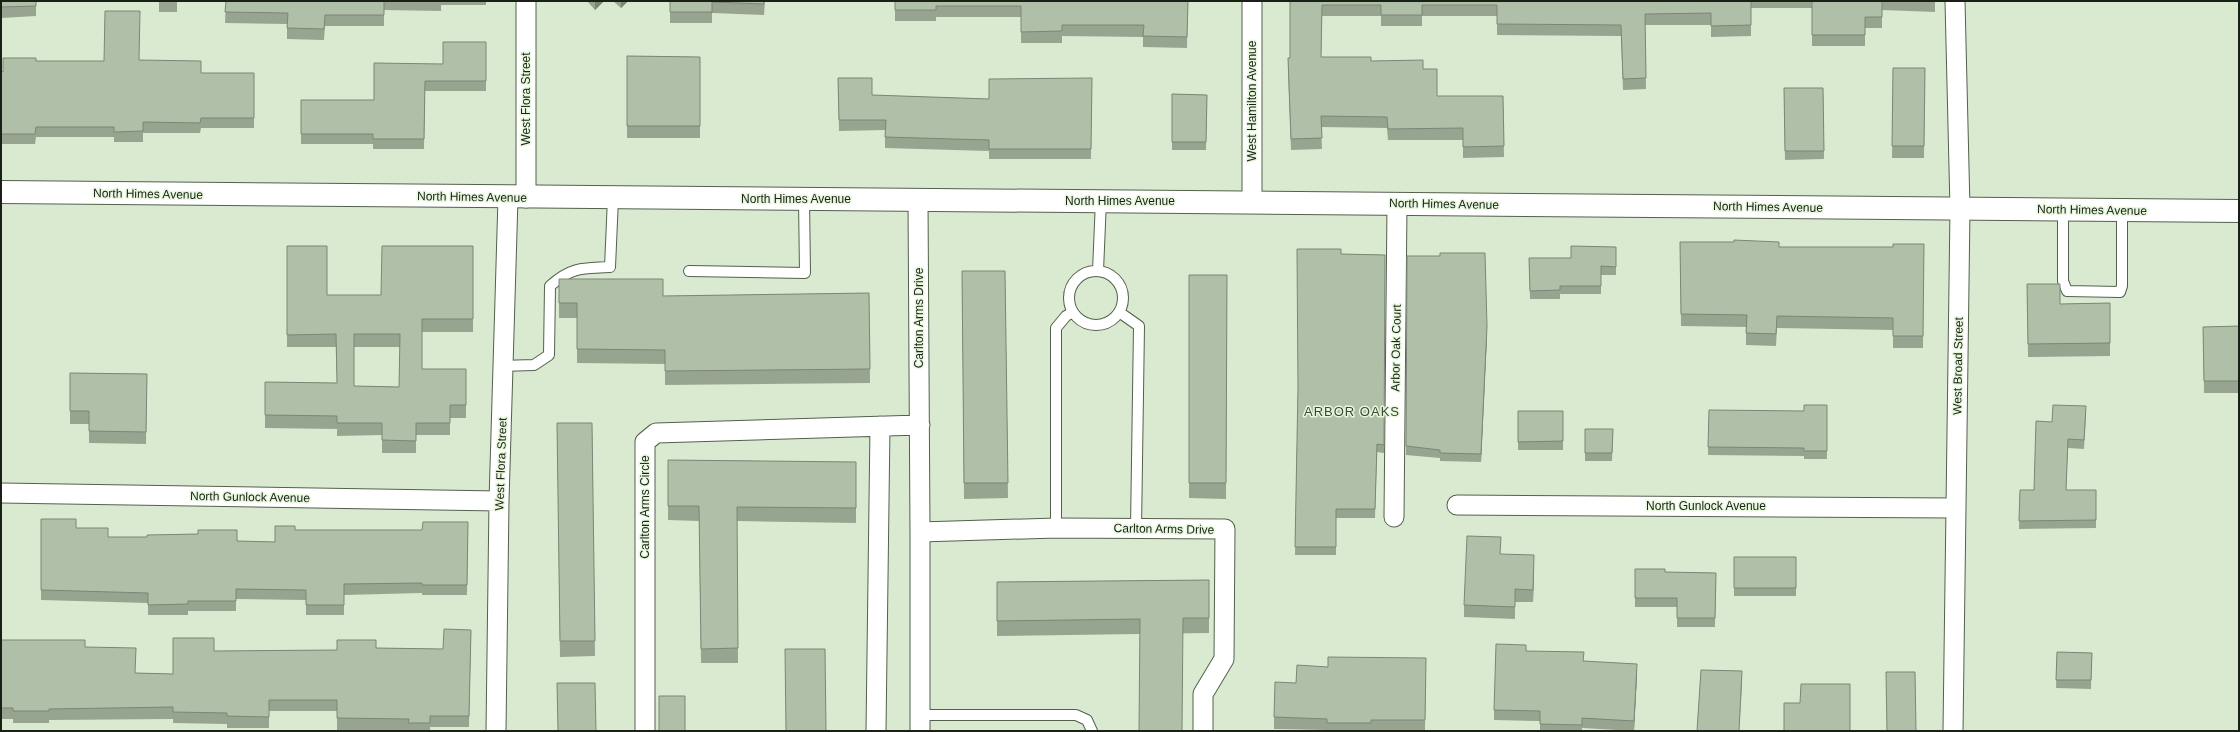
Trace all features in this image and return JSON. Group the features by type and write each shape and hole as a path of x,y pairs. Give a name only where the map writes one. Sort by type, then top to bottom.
{"street":[{"name":"West Flora Street","path":"496,731 499,501 504,366 517,198 526,1"},
{"name":"West Hamilton Avenue","path":"1252,1 1252,201"},
{"name":"West Broad Street","path":"1953,731 1960,209 1955,1"},
{"name":"North Himes Avenue","path":"1,192 517,198 1252,201 1397,204 2239,211"},
{"name":"Carlton Arms Drive","path":"918,200 920,723"},
{"name":"Arbor Oak Court","path":"1394,516 1397,204"},
{"name":"Carlton Arms Circle","path":"645,731 645,442 656,432 920,425"},
{"path":"876,731 880,426"},
{"name":"North Gunlock Avenue","path":"1,493 499,501"},
{"name":"North Gunlock Avenue","path":"1457,505 1956,508"},
{"name":"Carlton Arms Drive","path":"920,532 1056,528 1225,529 1224,659 1203,694 1203,731"}],"lane":[{"path":"504,366 534,365 549,355 550,286 564,274 584,268 610,267 613,198"},
{"path":"689,271 805,273 804,199"},
{"path":"1098,271 1101,200"},
{"path":"2063,209 2063,281 2067,291 2120,292 2122,286 2122,210"},
{"path":"1098,271 1107,273 1120,286 1122,304 1119,312 1113,319 1104,324 1096,325 1079,319 1073,312 1069,296 1075,281 1090,272 1098,271"},
{"path":"1056,528 1056,328 1066,316 1073,312"},
{"path":"1119,312 1139,326 1136,529"},
{"path":"920,723 1076,715 1087,720 1092,731"}],"building":[{"path":"1,1 36,1 36,6 1,7"},
{"path":"226,1 384,1 384,15 325,15 324,29 287,28 288,13 225,12"},
{"path":"670,1 764,1 764,4 712,2 712,12 670,12"},
{"path":"895,1 1188,1 1187,37 1143,36 1144,25 1062,25 1062,31 1021,32 1021,6 936,6 936,10 895,10"},
{"path":"1290,1 1751,1 1751,25 1711,26 1711,13 1645,14 1646,78 1623,79 1621,25 1497,24 1497,5 1422,5 1422,15 1381,15 1381,5 1322,5 1321,57 1371,57 1371,61 1423,60 1423,69 1437,69 1437,96 1503,96 1504,146 1463,147 1463,128 1388,129 1387,117 1321,116 1322,138 1291,139 1288,58 1290,58"},
{"path":"1812,1 1882,1 1882,17 1865,17 1865,35 1812,35"},
{"path":"105,11 140,11 139,60 201,61 201,73 254,73 254,118 201,118 200,123 143,122 143,131 114,132 114,127 36,127 35,134 1,134 1,71 3,72 3,58 36,58 36,61 104,61"},
{"path":"443,42 486,42 486,81 425,81 424,139 373,139 373,134 301,134 301,100 374,100 374,63 443,64"},
{"path":"627,56 700,57 700,126 627,126"},
{"path":"1893,68 1925,68 1924,146 1892,146"},
{"path":"838,78 872,78 872,95 989,99 989,79 1092,78 1091,149 989,149 989,140 885,137 886,120 839,120"},
{"path":"1784,88 1823,88 1824,151 1785,151"},
{"path":"1172,94 1207,95 1206,142 1172,142"},
{"path":"1734,240 1779,242 1779,247 1893,247 1893,244 1924,244 1923,336 1893,336 1893,318 1777,316 1776,334 1746,333 1747,315 1681,314 1680,242 1734,242"},
{"path":"287,246 327,246 327,295 381,295 382,246 473,246 473,319 422,319 422,369 466,369 466,405 450,405 450,423 416,423 416,441 382,440 382,423 337,423 337,416 265,415 265,382 337,383 336,334 287,335","holes":["354,334 400,334 399,387 354,386"]},
{"path":"1571,246 1616,247 1616,267 1601,266 1601,286 1560,286 1560,290 1530,291 1529,258 1571,258"},
{"path":"1297,249 1341,249 1341,254 1385,255 1384,445 1377,444 1375,509 1336,509 1336,547 1295,547 1298,388"},
{"path":"1440,253 1485,253 1487,326 1481,454 1440,453 1440,450 1406,446 1407,256 1440,256"},
{"path":"962,271 1005,271 1008,483 964,483"},
{"path":"1189,275 1227,275 1226,483 1189,483"},
{"path":"559,279 663,279 663,296 869,293 870,369 665,371 665,350 577,349 577,303 559,303"},
{"path":"2027,284 2060,284 2060,304 2110,303 2110,343 2028,344"},
{"path":"2239,326 2239,381 2204,381 2203,327"},
{"path":"70,373 147,374 146,432 89,431 89,411 70,411"},
{"path":"1804,405 1827,405 1827,451 1804,451 1804,448 1708,447 1709,410 1804,411"},
{"path":"2053,405 2086,406 2084,440 2068,439 2066,490 2096,490 2096,520 2019,521 2020,490 2034,490 2036,421 2052,422"},
{"path":"1518,411 1563,411 1563,441 1518,442"},
{"path":"557,423 592,423 595,641 560,641"},
{"path":"1585,429 1613,429 1612,453 1585,453"},
{"path":"668,460 856,462 856,508 737,507 738,648 701,649 699,506 668,506"},
{"path":"41,519 76,519 76,528 108,528 108,537 147,537 147,535 198,534 198,530 237,530 237,541 275,542 275,526 295,526 295,530 422,530 423,522 468,522 467,585 422,585 422,583 344,584 344,605 306,605 306,590 236,589 236,601 188,601 188,604 148,605 148,593 41,590"},
{"path":"1467,536 1501,537 1500,554 1534,555 1533,590 1515,589 1515,607 1464,605"},
{"path":"1734,557 1796,557 1796,588 1734,588"},
{"path":"1635,569 1665,569 1665,572 1716,573 1715,618 1677,618 1677,598 1635,598"},
{"path":"1209,580 1209,618 1183,618 1182,731 1139,731 1140,619 997,621 997,582"},
{"path":"444,629 471,630 469,716 430,716 430,723 408,723 409,719 337,718 337,700 269,700 269,717 227,716 227,713 173,712 173,707 49,709 49,711 13,711 13,708 1,708 1,640 85,640 85,647 136,648 135,673 173,674 173,638 214,638 214,651 337,650 337,640 376,640 376,648 443,649"},
{"path":"1496,644 1526,645 1526,651 1584,652 1583,661 1637,664 1634,721 1582,718 1582,725 1540,724 1540,711 1494,710"},
{"path":"785,649 825,649 826,731 786,731"},
{"path":"2057,652 2092,653 2091,680 2056,680"},
{"path":"1328,657 1426,658 1425,720 1371,720 1371,723 1327,723 1327,719 1274,717 1275,682 1296,683 1297,665 1328,667"},
{"path":"1701,670 1742,671 1739,731 1697,731"},
{"path":"1886,672 1915,672 1916,731 1887,731"},
{"path":"557,683 595,683 596,731 558,731"},
{"path":"1801,684 1850,684 1850,731 1784,731 1784,703 1800,703"},
{"path":"659,696 685,696 685,731 659,731"}],"district":[{"name":"ARBOR OAKS","path":"1352,411"}]}
